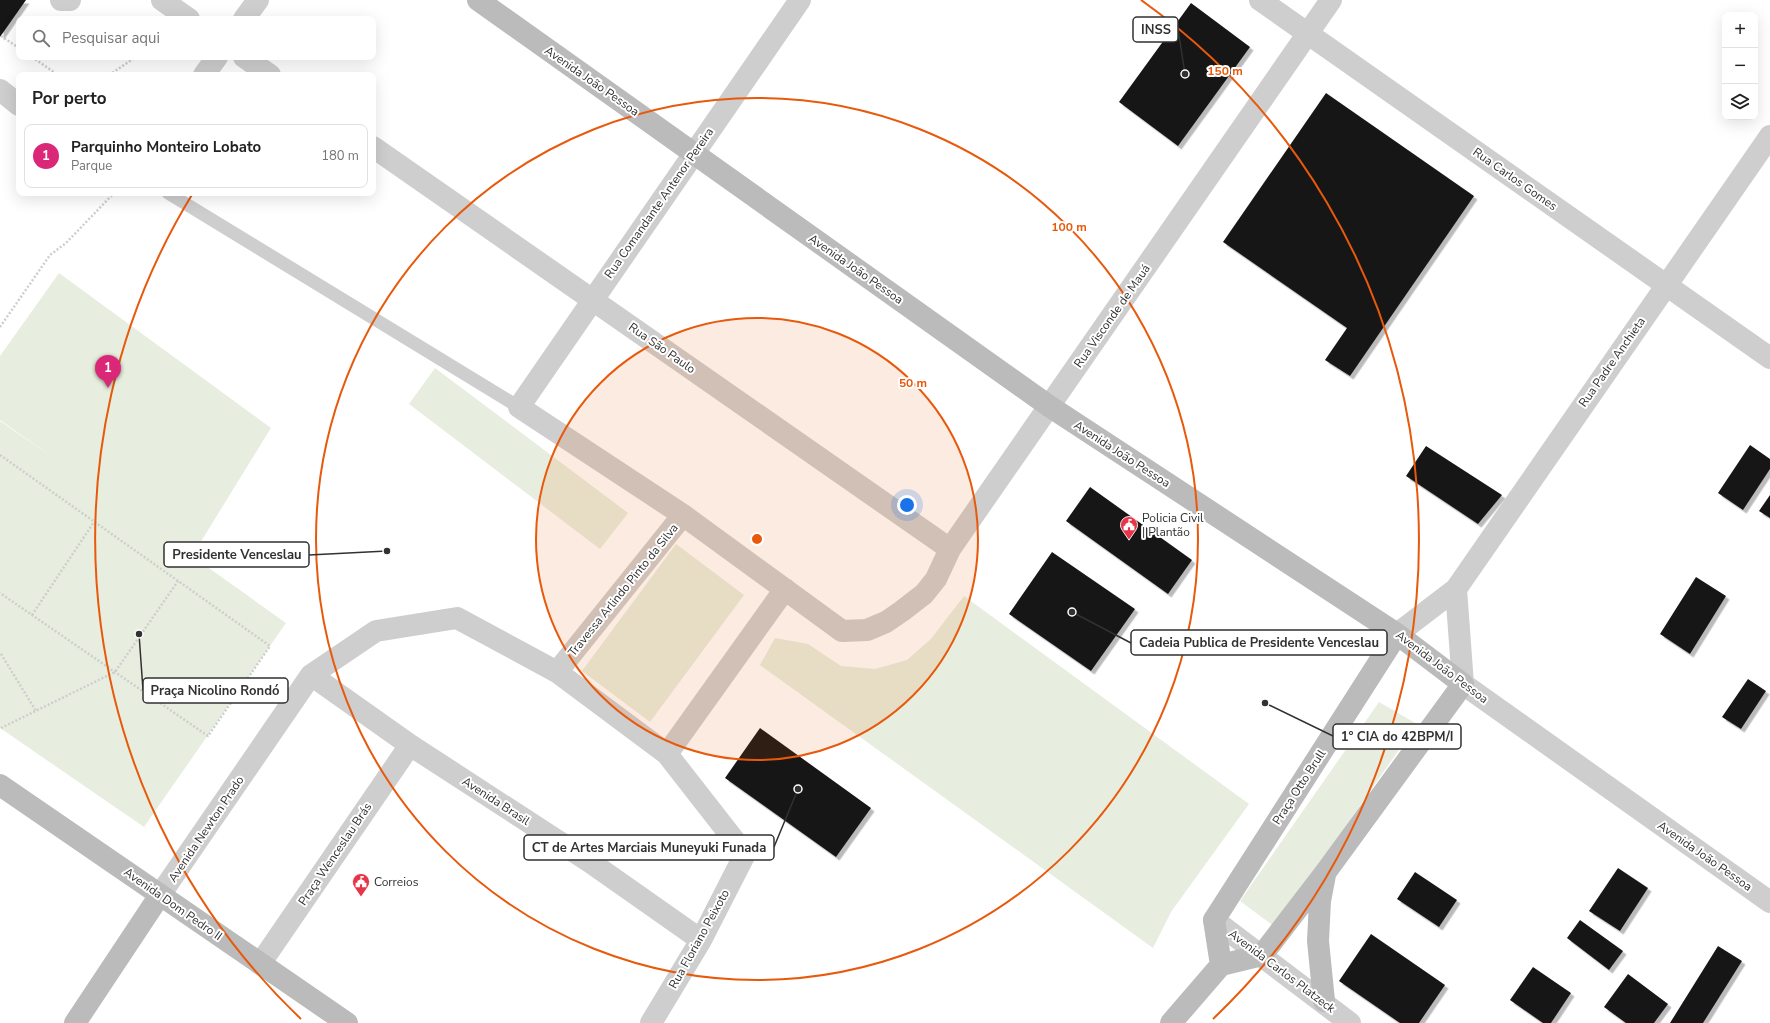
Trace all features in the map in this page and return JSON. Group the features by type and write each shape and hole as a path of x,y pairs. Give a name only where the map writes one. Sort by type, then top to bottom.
{"main road":[{"name":"Avenida João Pessoa","path":"478,0 1049,406 1397,634 1463,684"},
{"name":"Praça Otto Brull","path":"1214,920 1397,634"},
{"path":"1171,1023 1221,965 1262,955 1326,873 1463,684"},
{"name":"Avenida Dom Pedro II","path":"0,785 347,1023"},
{"path":"1324,1001 1318,942 1320,900 1326,873"},
{"name":"Avenida Newton Prado","path":"75,1023 160,895"},
{"path":"1214,920 1221,965"}],"street":[{"path":"61,0 70,0"},
{"path":"246,16 258,0"},
{"name":"Rua Comandante Antenor Pereira","path":"519,407 800,0"},
{"name":"Rua Carlos Gomes","path":"1260,0 1770,358"},
{"name":"Rua Visconde de Mauá","path":"886,622 924,594 936,579 950,549 1331,0"},
{"path":"159,1 184,16"},
{"path":"206,72 215,60"},
{"path":"248,60 266,72"},
{"path":"0,90 16,103"},
{"name":"Rua Padre Anchieta","path":"1397,634 1456,589 1770,136"},
{"name":"Rua São Paulo","path":"376,149 950,549"},
{"path":"519,407 683,515"},
{"name":"Travessa Arlindo Pinto da Silva","path":"557,672 683,515 842,631 867,630 886,622"},
{"path":"311,675 376,631 457,618 557,672 667,754 785,589"},
{"path":"1456,589 1463,684"},
{"name":"Avenida Brasil","path":"311,675 410,745 590,862 701,940"},
{"name":"Avenida Newton Prado","path":"160,895 311,675"},
{"name":"Avenida João Pessoa","path":"1463,684 1769,900"},
{"name":"Praça Wenceslau Brás","path":"260,964 410,745"},
{"name":"Rua Floriano Peixoto","path":"651,1023 701,940 745,854 667,754"},
{"name":"Avenida Carlos Platzeck","path":"1214,920 1324,1001 1350,1023"}],"lane":[{"path":"173,196 519,407"}],"path":[{"path":"1,36 16,46"},
{"path":"36,60 54,72"},
{"path":"114,72 132,60"},
{"path":"0,327 50,255 66,243 111,196"},
{"path":"0,456 270,646 208,736 0,593"},
{"path":"32,615 94,522"},
{"path":"1,728 115,672 178,581"},
{"path":"1,654 36,711"}],"green space":[{"path":"59,273 271,428 192,556 286,623 144,827 0,728 0,421 55,459 0,420 0,356"},
{"path":"435,368 628,513 600,549 409,404"},
{"path":"676,544 744,595 650,722 582,671"},
{"path":"964,596 1249,804 1171,912 1153,948 760,665 775,638 808,644 841,666 875,669 907,660 931,639"},
{"path":"1379,702 1417,724 1275,927 1240,901"}],"building":[{"path":"0,0 26,0 0,37"},
{"path":"1191,3 1250,47 1178,146 1119,102"},
{"path":"1326,93 1474,196 1350,376 1325,360 1347,328 1223,242"},
{"path":"1750,445 1770,459 1770,469 1743,510 1718,493"},
{"path":"1426,446 1502,495 1478,524 1406,476"},
{"name":"Policia Civil | Plantão","path":"1090,487 1192,560 1168,594 1066,521"},
{"path":"1770,495 1770,518 1759,511"},
{"path":"1052,552 1135,609 1091,671 1009,614"},
{"path":"1696,577 1726,596 1690,654 1660,634"},
{"path":"1748,679 1766,691 1741,729 1722,717"},
{"path":"760,728 871,808 836,857 725,778"},
{"path":"1618,868 1648,888 1620,931 1589,911"},
{"path":"1415,872 1457,900 1439,927 1397,899"},
{"path":"1580,920 1623,951 1609,970 1567,938"},
{"path":"1371,934 1445,985 1419,1023 1400,1023 1339,981"},
{"path":"1718,946 1742,961 1703,1023 1670,1023"},
{"path":"1533,967 1571,993 1551,1023 1543,1023 1510,1000"},
{"path":"1628,974 1668,1004 1654,1023 1626,1023 1604,1007"}],"place":[{"name":"INSS","path":"1185,74"},
{"name":"Parquinho Monteiro Lobato","path":"108,388"},
{"name":"Policia Civil | Plantão","path":"1129,540"},
{"name":"Presidente Venceslau","path":"387,551"},
{"name":"Cadeia Publica de Presidente Venceslau","path":"1072,612"},
{"name":"Praça Nicolino Rondó","path":"139,634"},
{"name":"1° CIA do 42BPM/I","path":"1265,703"},
{"name":"CT de Artes Marciais Muneyuki Funada","path":"798,789"},
{"name":"Correios","path":"361,897"}]}
